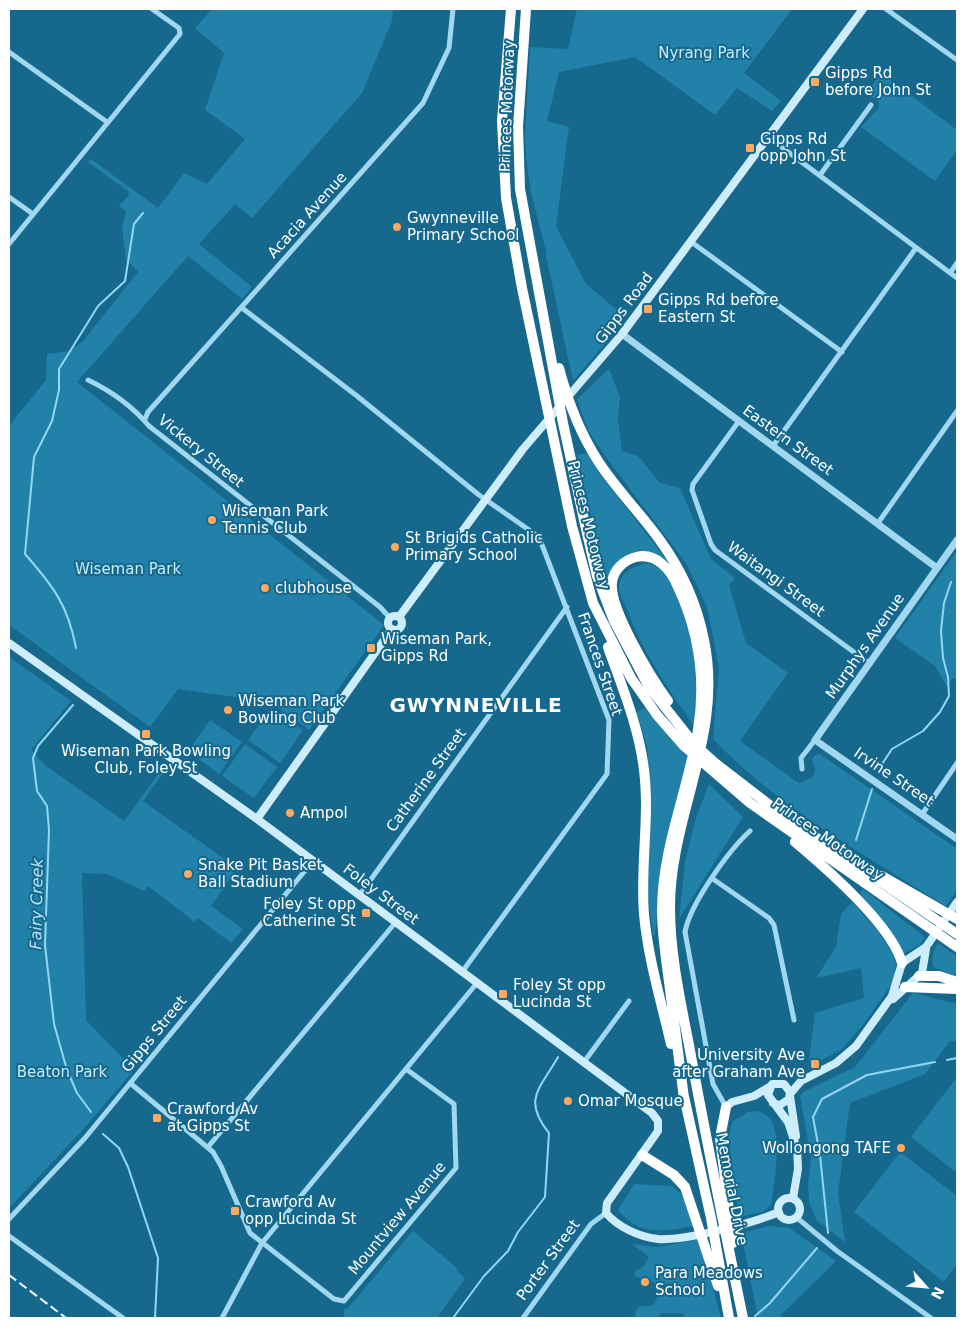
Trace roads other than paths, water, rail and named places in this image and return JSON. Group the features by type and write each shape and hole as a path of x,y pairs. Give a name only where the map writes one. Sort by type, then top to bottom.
{"highway":[{"name":"Princes Motorway","path":"511,9 502,121 506,198 522,288 572,526 593,603 631,678 657,715 684,746 750,803 957,947"},
{"name":"Princes Motorway","path":"526,9 519,99 518,160 520,189 563,423 597,576 614,621 650,688 695,745 736,781 957,934"},
{"path":"538,292 568,402 584,437 601,465 667,551 694,604 705,643 709,700 689,784 668,852 662,912 684,1098"},
{"path":"695,745 684,722 648,671 616,603 612,588 613,578 618,568 629,559 645,556 664,565 675,580 686,604 699,655 702,732"},
{"path":"593,603 635,722 640,746 645,794 643,893 646,929 684,1098"},
{"name":"Memorial Drive","path":"689,784 670,893 670,931 698,1094 742,1314"},
{"path":"750,803 842,882 877,922 904,962"},
{"path":"863,868 895,881 957,919"},
{"path":"918,977 939,976 957,982"},
{"path":"904,987 957,989"},
{"name":"Memorial Drive","path":"684,1098 711,1218 728,1315"},
{"path":"726,1107 720,1138 742,1314"},
{"path":"642,1155 674,1175 685,1187 728,1315"}],"main road":[{"name":"Gipps Road","path":"256,819 392,629 396,630 402,626 399,617 486,500 535,435 622,334 863,9"},
{"path":"392,629 388,624 390,618 399,617"},
{"name":"Foley Street","path":"9,643 256,819 652,1113 658,1121"},
{"path":"886,1007 895,990 904,962 920,953 926,947 957,902"},
{"path":"744,1099 782,1104 798,1084 808,1077 832,1066 851,1051 904,987 918,977 924,966 926,947"},
{"path":"904,962 919,958 924,966"},
{"path":"904,962 906,977 918,977"},
{"path":"726,1107 732,1102 758,1094 774,1084 808,1077"},
{"path":"774,1084 786,1085 790,1094 798,1152 798,1169 793,1198"},
{"path":"774,1084 768,1093 772,1103 788,1122 798,1152"},
{"name":"Porter Street","path":"606,1213 607,1203 658,1131 658,1121"},
{"path":"786,1198 793,1198 798,1202 800,1208 796,1217 786,1219 779,1212 780,1202 786,1198"},
{"path":"606,1213 624,1227 644,1236 664,1239 758,1221 779,1212"}],"street":[{"path":"9,244 180,34 180,31 152,9"},
{"name":"Acacia Avenue","path":"145,419 148,412 423,103 449,48 452,9"},
{"path":"886,9 957,60"},
{"path":"9,52 107,122"},
{"path":"820,175 871,105"},
{"path":"768,137 957,278"},
{"path":"9,197 33,214"},
{"path":"690,241 842,352"},
{"path":"773,446 916,248"},
{"path":"950,273 957,263"},
{"name":"Frances Street","path":"242,308 486,500 539,537 609,720 607,774 462,972"},
{"name":"Eastern Street","path":"622,334 937,568"},
{"name":"Vickery Street","path":"88,380 103,387 145,419 149,426 380,607 390,618"},
{"path":"878,523 957,411"},
{"name":"Waitangi Street","path":"739,421 693,484 692,490 711,544 870,664"},
{"name":"Murphys Avenue","path":"802,769 801,758 957,540"},
{"name":"Catherine Street","path":"359,896 567,607"},
{"name":"Irvine Street","path":"815,740 923,813 957,839"},
{"path":"923,813 957,763"},
{"path":"726,1107 713,1084 684,932 687,920 713,879 736,844 750,831"},
{"name":"Gipps Street","path":"9,1219 85,1138 313,861"},
{"path":"713,879 769,918 774,925 794,1020"},
{"path":"208,1148 395,923"},
{"path":"222,1318 262,1243 477,983"},
{"path":"584,1062 629,1001"},
{"name":"Mountview Avenue","path":"262,1243 334,1299 344,1301 456,1168 454,1104 406,1069"},
{"path":"130,1083 208,1148 222,1166 250,1233 262,1243"},
{"name":"Porter Street","path":"523,1318 591,1224 606,1213"},
{"path":"796,1217 836,1250 931,1318"},
{"path":"9,1236 123,1318"}],"waterway":[{"name":"Fairy Creek","path":"76,648 64,608 44,576 25,554 34,457 52,421 59,390 59,369 98,306 125,281 134,224 143,213"},
{"path":"878,770 892,749 923,731 940,712 949,696 941,631 944,603 951,582"},
{"name":"Fairy Creek","path":"73,705 38,746 33,758 37,791 47,806 49,830 45,945 54,1024 67,1070 77,1093 91,1112"},
{"path":"856,840 872,789"},
{"path":"453,1318 484,1276 508,1251 518,1232 545,1197 549,1133 536,1111 535,1102 540,1086 558,1057"},
{"path":"947,1060 957,1058"},
{"path":"828,1233 820,1155 813,1117 822,1099 867,1075 935,1062"},
{"name":"Fairy Creek","path":"103,1134 119,1148 128,1167 158,1258 155,1318"},
{"path":"755,1316 770,1303 817,1248"}],"railway":[{"path":"9,1275 66,1318"}],"place":[{"name":"Gipps Rd before John St","path":"815,82"},
{"name":"Gipps Rd opp John St","path":"750,148"},
{"name":"Gwynneville Primary School","path":"397,227"},
{"name":"Gipps Rd before Eastern St","path":"648,309"},
{"name":"Wiseman Park Tennis Club","path":"212,520"},
{"name":"St Brigids Catholic Primary School","path":"395,547"},
{"name":"clubhouse","path":"265,588"},
{"name":"Wiseman Park, Gipps Rd","path":"371,648"},
{"name":"Wiseman Park Bowling Club","path":"228,710"},
{"name":"Wiseman Park Bowling Club, Foley St","path":"146,734"},
{"name":"Ampol","path":"290,813"},
{"name":"Snake Pit Basket Ball Stadium","path":"188,874"},
{"name":"Foley St opp Catherine St","path":"366,913"},
{"name":"Foley St opp Lucinda St","path":"503,994"},
{"name":"University Ave after Graham Ave","path":"815,1064"},
{"name":"Omar Mosque","path":"568,1101"},
{"name":"Crawford Av at Gipps St","path":"157,1118"},
{"name":"Wollongong TAFE","path":"901,1148"},
{"name":"Crawford Av opp Lucinda St","path":"235,1211"},
{"name":"Para Meadows School","path":"645,1282"}],"district":[{"name":"GWYNNEVILLE","path":"476,705"}],"park label":[{"name":"Nyrang Park","path":"704,53"},
{"name":"Wiseman Park","path":"128,569"},
{"name":"Beaton Park","path":"62,1072"}]}
